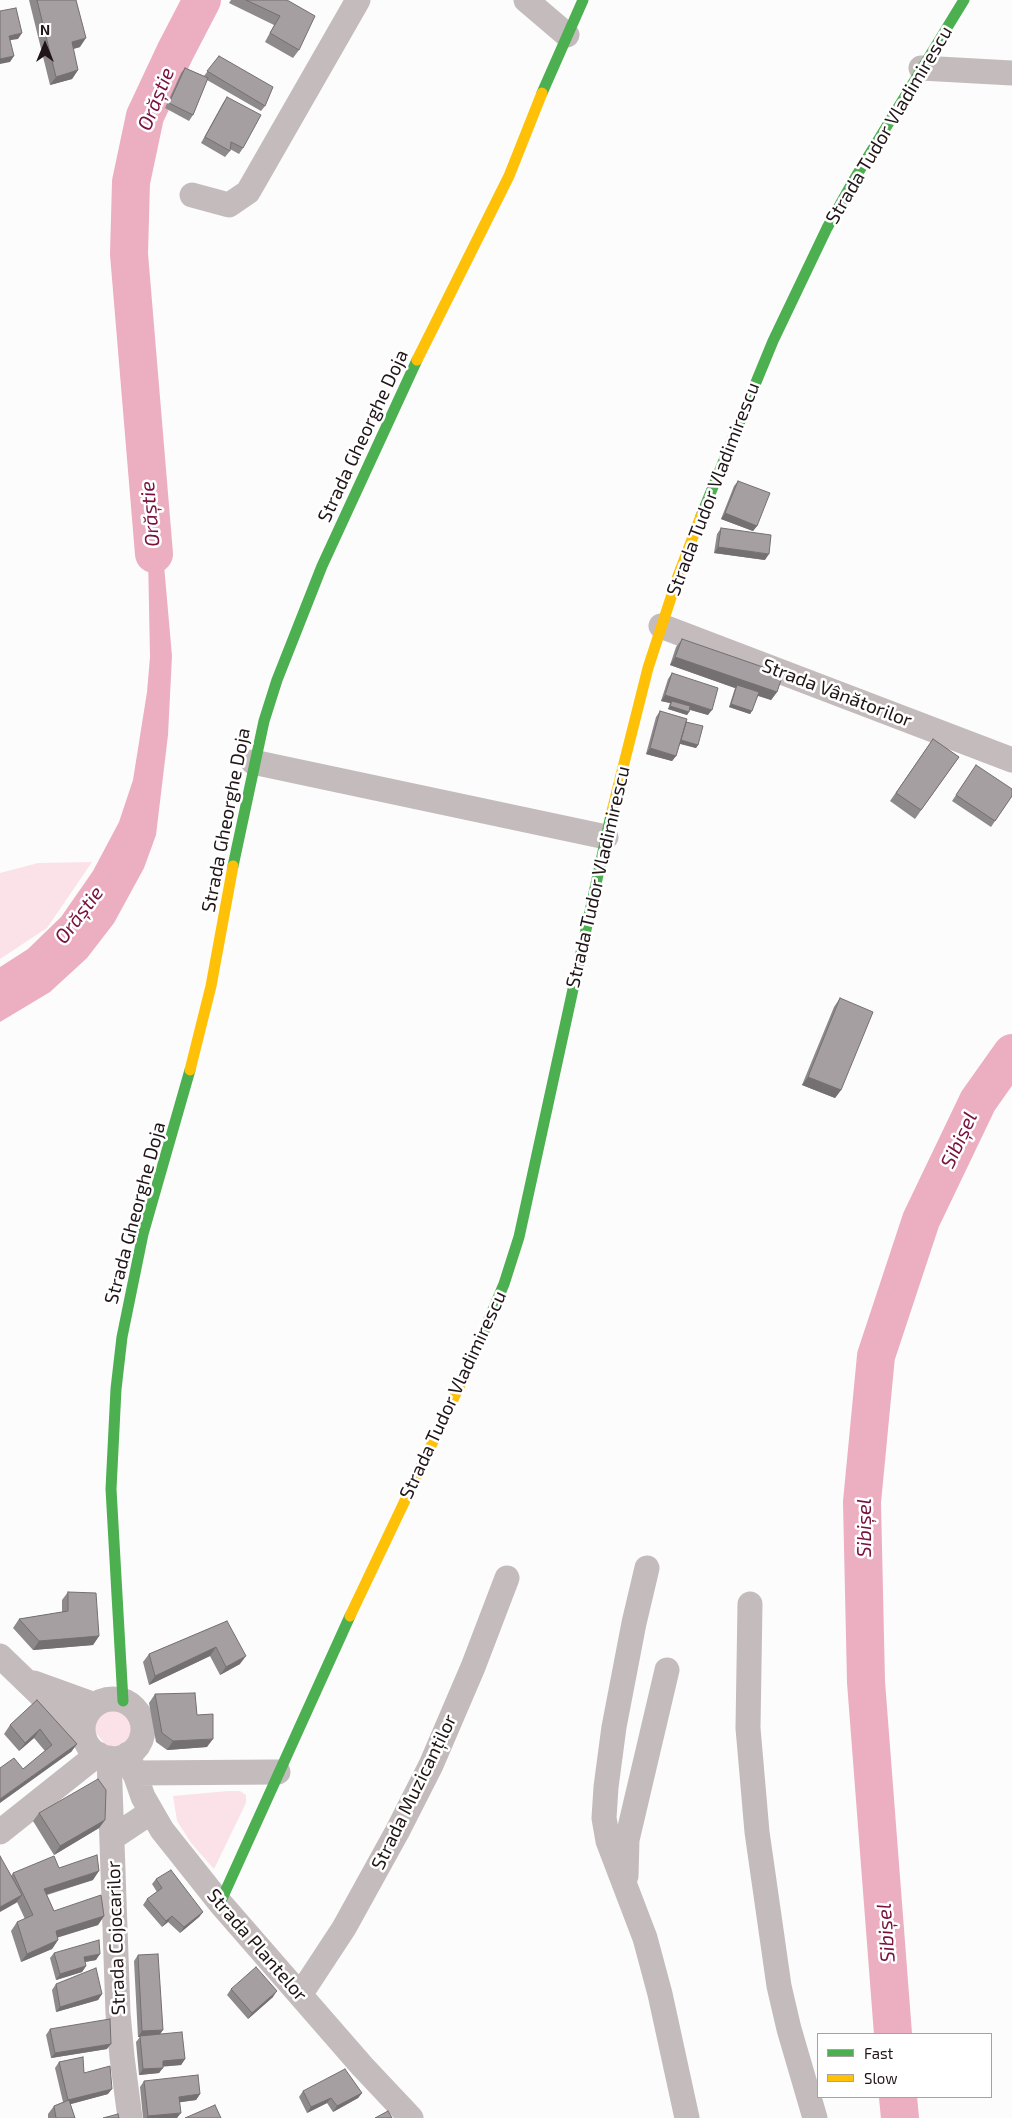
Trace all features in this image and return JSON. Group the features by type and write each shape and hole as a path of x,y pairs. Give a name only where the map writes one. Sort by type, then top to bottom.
{"street":[{"path":"192,195 229,205 248,192 358,0"},
{"path":"526,0 567,35"},
{"name":"Strada Gheorghe Doja","path":"124,1701 111,1489 116,1390 122,1337 143,1234 178,1115 211,986 253,762 277,680 322,566 403,388 509,176 583,0"},
{"name":"Strada Tudor Vladimirescu","path":"220,1904 278,1772 387,1536 483,1337 504,1284 519,1236 534,1172 606,837 634,722 661,626 714,480 744,406 797,286 855,178 964,0"},
{"path":"922,68 1012,73"},
{"name":"Strada Vânătorilor","path":"661,626 1012,760"},
{"path":"253,762 606,837"},
{"path":"647,1568 634,1623 614,1727 604,1818 608,1841 645,1938 660,1994 687,2118"},
{"name":"Strada Muzicanților","path":"300,1995 344,1928 397,1832 458,1703 507,1578"},
{"path":"750,1604 748,1728 760,1851 779,1986 789,2029 815,2118"},
{"name":"Strada Plantelor","path":"0,1656 111,1755 162,1830 220,1904 411,2118"},
{"path":"627,1888 627,1840 667,1670"},
{"name":"Strada Plantelor","path":"27,1680 94,1705"},
{"path":"0,1832 111,1755 141,1740 143,1731 138,1713 124,1701 114,1699 94,1705 85,1720 111,1755 278,1772"},
{"name":"Strada Cojocarilor","path":"111,1755 118,2013 130,2118"},
{"path":"112,1838 151,1812"}],"shaded area":[{"path":"92,862 47,928 0,959 0,873 38,863"},
{"path":"112,1707 124,1711 131,1718 133,1730 131,1741 124,1748 112,1752 90,1726 96,1714 103,1709"},
{"path":"240,1791 246,1795 246,1803 214,1869 191,1843 177,1821 173,1796"}],"water":[{"path":"155,502 164,565 172,656 168,735 156,835 144,868 114,923 87,958 50,992 0,1022 0,967 28,949 61,917 93,871 119,822 133,780 147,692 150,657 147,504"}],"building":[{"path":"37,0 76,0 86,38 72,42 78,70 56,77"},
{"path":"246,0 287,0 315,16 299,50 270,33 280,16"},
{"path":"16,8 22,33 9,36 14,56 0,59 0,11"},
{"path":"219,56 273,87 265,106 207,71"},
{"path":"185,68 208,78 193,115 169,103"},
{"path":"227,97 261,115 243,148 231,142 230,151 205,137"},
{"path":"738,481 770,493 757,526 725,513"},
{"path":"721,528 771,535 769,554 718,547"},
{"path":"682,639 783,674 777,692 675,657"},
{"path":"672,673 718,688 712,710 665,695"},
{"path":"737,685 759,692 752,711 731,704"},
{"path":"672,701 690,706 689,712 670,706"},
{"path":"660,711 687,719 676,756 650,748"},
{"path":"686,722 703,726 698,745 681,740"},
{"path":"933,739 959,757 921,810 896,793"},
{"path":"976,765 1012,789 1012,796 995,821 956,795"},
{"path":"840,998 873,1012 841,1090 808,1077"},
{"path":"68,1592 96,1593 99,1636 39,1641 19,1619 68,1611"},
{"path":"227,1621 246,1656 226,1667 216,1647 155,1676 149,1654"},
{"path":"195,1693 197,1715 213,1714 213,1739 173,1741 162,1733 155,1694"},
{"path":"37,1700 77,1744 0,1799 0,1768 14,1758 23,1769 52,1745 40,1729 25,1743 10,1725"},
{"path":"98,1779 106,1790 105,1820 60,1846 39,1813"},
{"path":"97,1855 99,1871 44,1889 54,1911 101,1895 104,1916 56,1931 58,1940 27,1954 17,1922 33,1915 13,1873 54,1856 59,1868"},
{"path":"0,1856 22,1895 0,1907"},
{"path":"171,1870 203,1912 184,1927 172,1916 166,1921 147,1899 162,1888 156,1879"},
{"path":"99,1940 100,1954 84,1957 86,1966 60,1974 54,1953"},
{"path":"158,1954 163,2030 142,2031 138,1955"},
{"path":"256,1967 277,1991 252,2013 231,1989"},
{"path":"96,1968 102,1994 60,2007 56,1984"},
{"path":"110,2019 111,2044 55,2053 50,2029"},
{"path":"182,2032 185,2059 163,2061 163,2068 143,2069 140,2036"},
{"path":"83,2057 84,2073 110,2066 112,2089 68,2100 59,2062"},
{"path":"345,2069 362,2093 337,2106 331,2098 311,2107 303,2091"},
{"path":"198,2075 200,2094 179,2097 181,2113 148,2116 144,2081"},
{"path":"69,2100 75,2118 56,2118 54,2106"},
{"path":"215,2105 221,2118 185,2118"},
{"path":"388,2111 392,2118 375,2118"},
{"path":"118,2114 119,2118 103,2118"}],"waterway":[{"name":"Orăștie","path":"154,554 129,254 131,182 145,116 202,0"},
{"name":"Sibișel","path":"893,2033 866,1682 862,1502 876,1356 921,1220 978,1101 1012,1053"},
{"name":"Sibișel","path":"898,2098 900,2118"}],"traffic: fast":[{"path":"542,93 583,0"},
{"path":"701,516 773,341 827,228 855,178 964,0"},
{"path":"233,866 264,721 277,680 322,566 417,360"},
{"path":"469,1366 504,1284 519,1237 611,815"},
{"path":"123,1701 111,1489 116,1389 122,1337 143,1234 190,1070"},
{"path":"220,1903 350,1616"}],"traffic: slow":[{"path":"417,360 509,176 542,93"},
{"path":"611,815 648,668 678,576 701,516"},
{"path":"190,1070 211,986 233,866"},
{"path":"350,1616 469,1366"}]}
